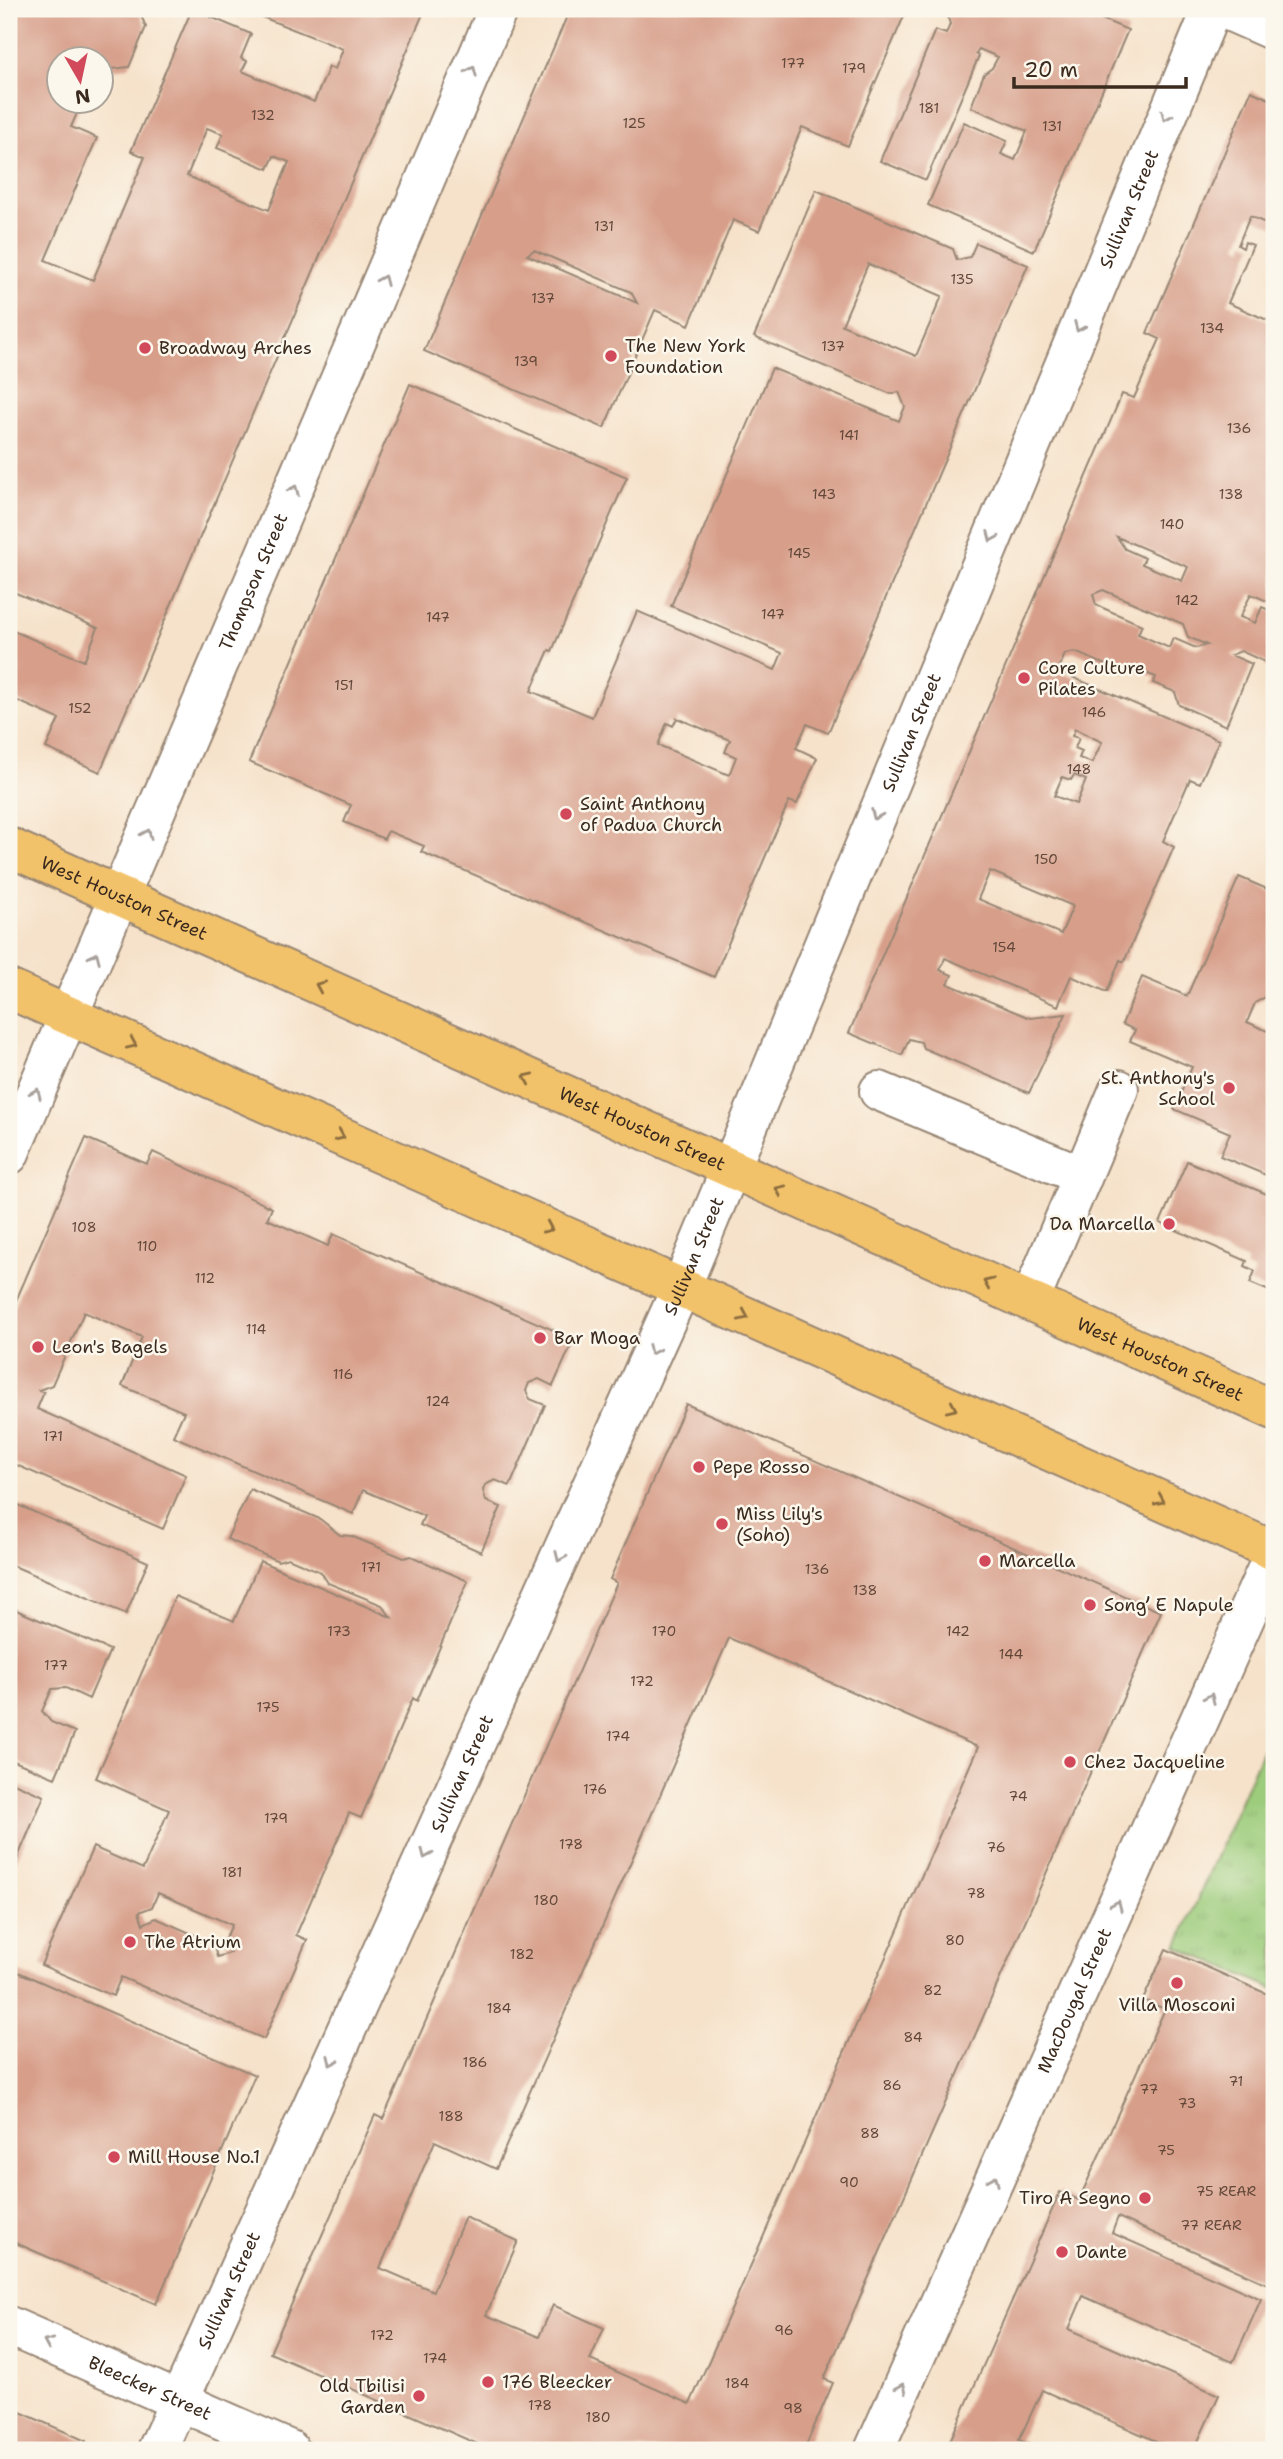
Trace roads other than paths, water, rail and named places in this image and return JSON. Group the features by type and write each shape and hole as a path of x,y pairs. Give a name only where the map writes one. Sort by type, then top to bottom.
{"main road":[{"name":"West Houston Street","path":"9,847 1274,1410"},
{"path":"9,989 1274,1552"}],"street":[{"name":"Thompson Street","path":"9,1155 498,9"},
{"name":"Sullivan Street","path":"158,2450 681,1288 1212,9"},
{"path":"1224,9 1274,31"},
{"path":"1030,1301 1119,1089"},
{"path":"878,1091 1083,1176"},
{"name":"MacDougal Street","path":"874,2450 1274,1552"},
{"name":"Bleecker Street","path":"9,2326 290,2450"}],"place":[{"name":"Broadway Arches","path":"145,348"},
{"name":"The New York Foundation","path":"611,356"},
{"name":"Core Culture Pilates","path":"1024,678"},
{"name":"Saint Anthony of Padua Church","path":"566,814"},
{"name":"St. Anthony's School","path":"1229,1088"},
{"name":"Da Marcella","path":"1169,1224"},
{"name":"Bar Moga","path":"540,1338"},
{"name":"Leon's Bagels","path":"38,1347"},
{"name":"Pepe Rosso","path":"699,1467"},
{"name":"Miss Lily's (Soho)","path":"722,1524"},
{"name":"Marcella","path":"985,1561"},
{"name":"Song’ E Napule","path":"1090,1605"},
{"name":"Chez Jacqueline","path":"1070,1762"},
{"name":"The Atrium","path":"130,1942"},
{"name":"Villa Mosconi","path":"1177,1983"},
{"name":"Mill House No.1","path":"114,2157"},
{"name":"Tiro A Segno","path":"1145,2198"},
{"name":"Dante","path":"1062,2252"},
{"name":"176 Bleecker","path":"488,2382"},
{"name":"Old Tbilisi Garden","path":"419,2396"}]}
